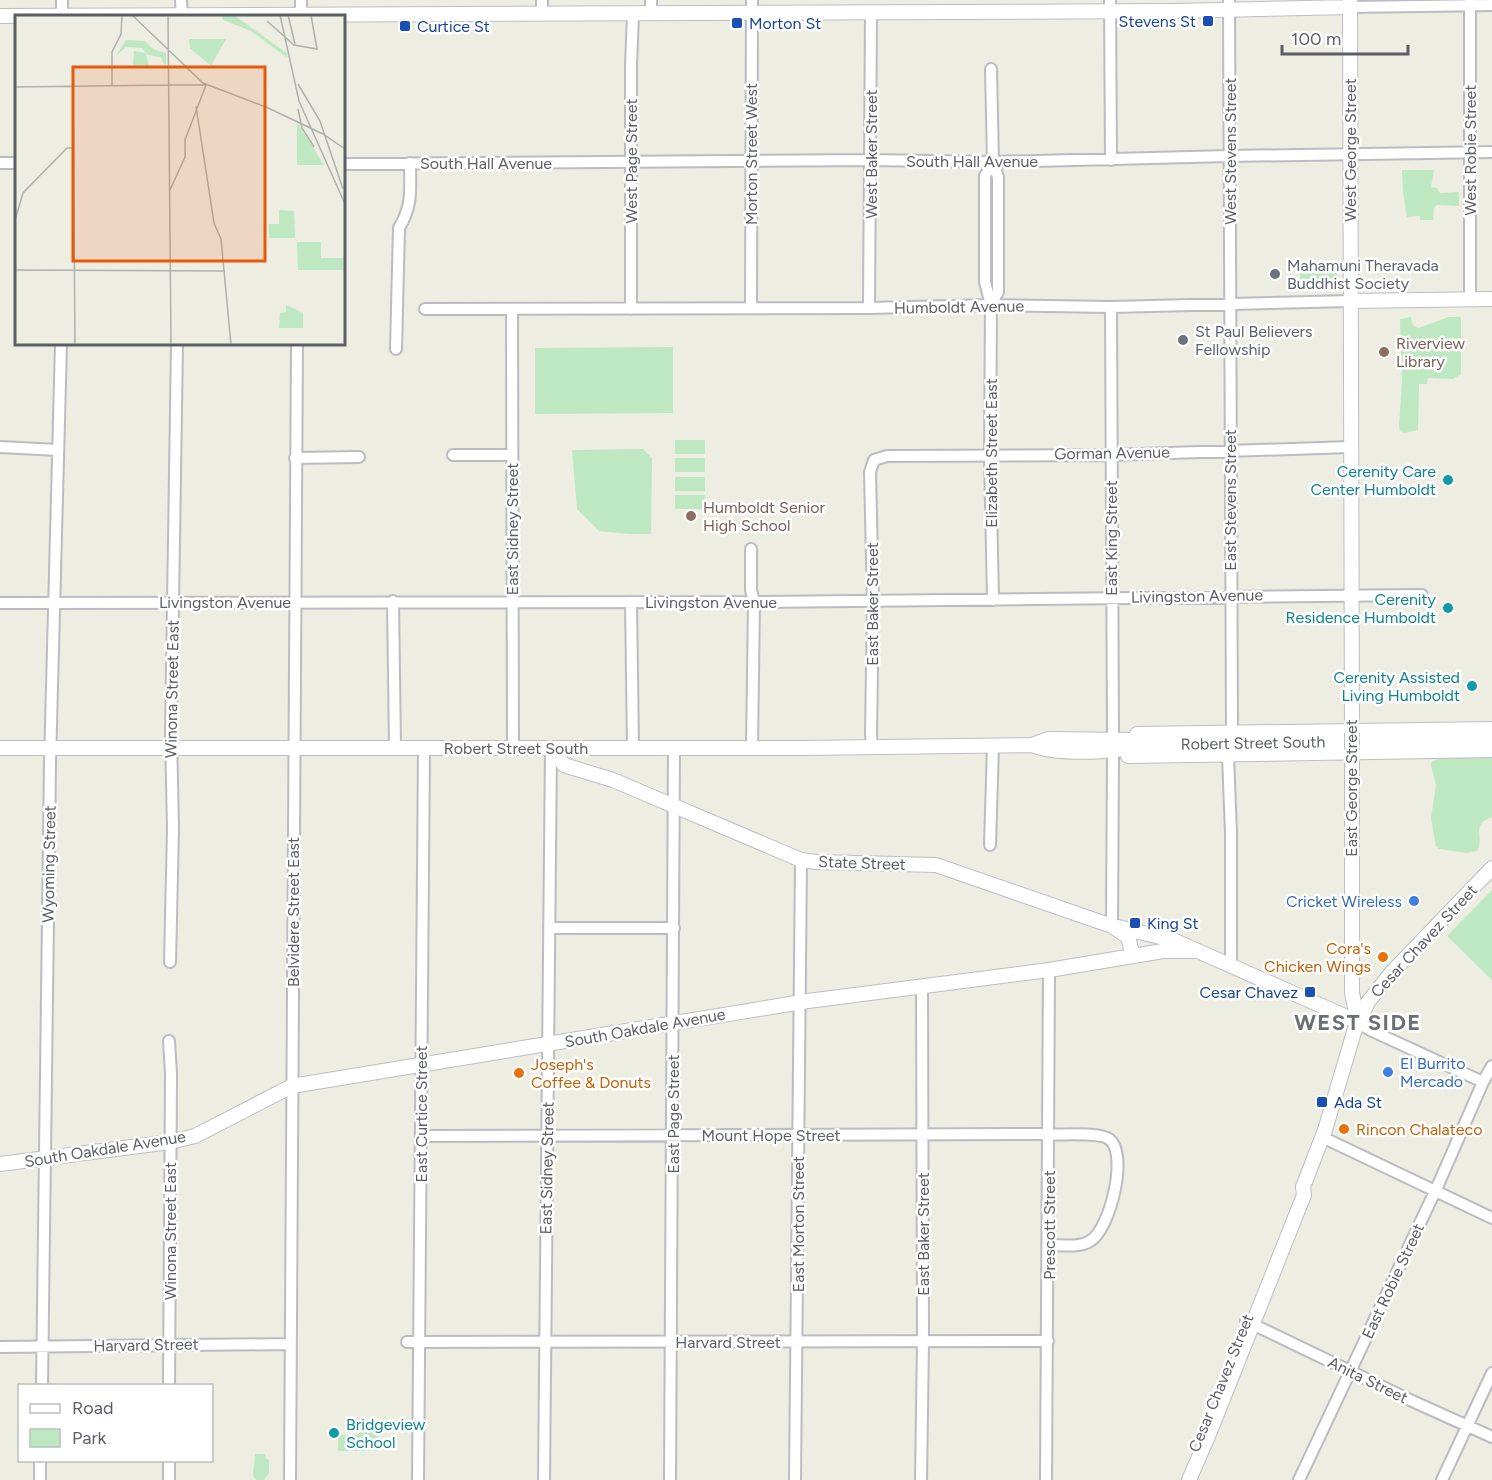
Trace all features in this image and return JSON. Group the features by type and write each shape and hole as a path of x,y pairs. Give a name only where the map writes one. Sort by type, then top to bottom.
{"street":[{"path":"181,0 182,15"},
{"path":"300,0 301,15"},
{"path":"328,15 542,7 633,14 651,7 1470,2 1492,5"},
{"name":"West Robie Street","path":"1470,2 1470,299"},
{"name":"West George Street","path":"1350,3 1350,301"},
{"name":"West Stevens Street","path":"1229,4 1230,303"},
{"path":"1110,5 1111,160"},
{"name":"Morton Street West","path":"751,307 752,6"},
{"name":"West Baker Street","path":"869,308 872,6"},
{"name":"West Page Street","path":"631,309 633,14"},
{"name":"Elizabeth Street East","path":"991,69 993,162 998,177 998,292 991,305 990,455 993,600"},
{"name":"South Hall Avenue","path":"345,164 871,160 993,162 1350,153 1492,152"},
{"path":"0,163 15,164"},
{"path":"396,349 399,228 410,202 410,163"},
{"name":"Humboldt Avenue","path":"425,309 869,308 991,305 1111,307 1492,299"},
{"name":"East George Street","path":"1350,301 1352,998 1358,1022"},
{"name":"East Stevens Street","path":"1230,303 1232,732"},
{"name":"East King Street","path":"1111,307 1113,734"},
{"name":"East Sidney Street","path":"512,309 513,748"},
{"name":"Wyoming Street","path":"42,1384 51,748 61,345"},
{"name":"Winona Street East","path":"170,962 177,345"},
{"name":"Belvidere Street East","path":"290,1480 297,345"},
{"path":"0,447 58,450"},
{"name":"Gorman Avenue","path":"874,460 887,456 1111,454 1350,447"},
{"path":"453,455 512,454"},
{"path":"295,458 358,457"},
{"name":"East Baker Street","path":"872,747 873,601 870,472 874,460"},
{"path":"751,549 751,590 754,602 752,747"},
{"name":"Livingston Avenue","path":"0,603 754,602 1422,595"},
{"path":"393,601 395,748"},
{"path":"631,602 633,748"},
{"path":"1093,745 1113,734 1492,729"},
{"name":"Robert Street South","path":"0,748 674,748 1032,745 1051,751 1093,745 1132,748 1158,744 1492,740"},
{"path":"1093,745 1113,756 1492,750"},
{"path":"990,845 993,746"},
{"name":"East Curtice Street","path":"418,1480 423,1064 420,1003 424,748"},
{"name":"East Sidney Street","path":"544,1480 551,748"},
{"name":"State Street","path":"551,748 564,765 613,780 801,860 936,865 1112,926 1168,938 1358,1022 1370,1030 1483,1082"},
{"path":"580,748 580,758 585,770"},
{"name":"East Page Street","path":"670,1480 674,748"},
{"path":"1228,755 1232,965"},
{"path":"1112,926 1113,756"},
{"name":"East Morton Street","path":"795,1480 801,860"},
{"name":"Cesar Chavez Street","path":"1181,1480 1304,1195 1303,1187 1322,1137 1358,1022 1383,982 1492,868"},
{"name":"State Street","path":"1112,926 1128,937 1133,956"},
{"path":"549,928 674,928"},
{"name":"South Oakdale Avenue","path":"0,1164 170,1142 195,1136 292,1086 800,1003 1049,970 1172,950 1196,951"},
{"name":"Prescott Street","path":"1046,1480 1049,970"},
{"path":"1352,974 1355,983 1360,987 1383,982"},
{"name":"East Baker Street","path":"921,1480 922,987"},
{"name":"Winona Street East","path":"169,1041 171,1074 169,1384"},
{"name":"East Robie Street","path":"1299,1480 1492,1066"},
{"name":"Mount Hope Street","path":"422,1136 923,1134 1105,1136 1115,1144 1117,1157 1111,1208 1095,1237 1082,1244 1048,1245"},
{"path":"1322,1137 1492,1218"},
{"name":"Cesar Chavez Street","path":"1189,1480 1209,1434 1249,1323"},
{"name":"Anita Street","path":"1249,1323 1492,1437"},
{"name":"Harvard Street","path":"407,1342 1048,1341"},
{"name":"Harvard Street","path":"0,1347 291,1344"},
{"path":"1442,1480 1492,1373"},
{"path":"40,1462 40,1480"},
{"path":"169,1462 169,1480"}],"green space":[{"path":"1402,170 1434,170 1431,187 1437,188 1440,193 1459,192 1459,206 1437,205 1434,208 1433,220 1420,220 1420,216 1407,217"},
{"path":"1337,266 1337,285 1300,286 1300,268"},
{"path":"1411,317 1413,325 1418,328 1449,317 1461,317 1461,374 1453,379 1428,378 1427,384 1419,384 1418,430 1404,433 1400,431 1399,425 1402,383 1400,319"},
{"path":"673,347 673,413 535,414 535,348"},
{"path":"675,440 705,440 705,454 675,454"},
{"path":"643,449 652,458 651,534 599,531 577,509 572,450"},
{"path":"675,458 705,458 705,472 675,472"},
{"path":"675,477 705,477 705,491 675,491"},
{"path":"675,495 705,495 705,509 675,509"},
{"path":"1492,756 1492,817 1485,820 1480,827 1477,851 1467,853 1439,849 1436,846 1431,818 1436,785 1432,761 1447,757"},
{"path":"1492,890 1492,980 1447,936"},
{"path":"364,1422 379,1422 379,1451 338,1451 338,1435 357,1435 364,1428"},
{"path":"255,1454 265,1454 266,1459 269,1460 269,1473 264,1480 256,1480 253,1476"}],"place":[{"name":"Stevens St","path":"1208,21"},
{"name":"Morton St","path":"737,23"},
{"name":"Curtice St","path":"405,26"},
{"name":"Mahamuni Theravada Buddhist Society","path":"1275,274"},
{"name":"St Paul Believers Fellowship","path":"1183,340"},
{"name":"Riverview Library","path":"1384,352"},
{"name":"Cerenity Care Center Humboldt","path":"1448,480"},
{"name":"Humboldt Senior High School","path":"691,516"},
{"name":"Cerenity Residence Humboldt","path":"1448,608"},
{"name":"Cerenity Assisted Living Humboldt","path":"1472,686"},
{"name":"Cricket Wireless","path":"1414,901"},
{"name":"King St","path":"1135,923"},
{"name":"Cora's Chicken Wings","path":"1383,957"},
{"name":"Cesar Chavez","path":"1310,992"},
{"name":"El Burrito Mercado","path":"1388,1072"},
{"name":"Joseph's Coffee & Donuts","path":"519,1073"},
{"name":"Ada St","path":"1322,1102"},
{"name":"Rincon Chalateco","path":"1344,1129"},
{"name":"Bridgeview School","path":"334,1433"}],"district":[{"name":"WEST SIDE","path":"1358,1022"}]}
